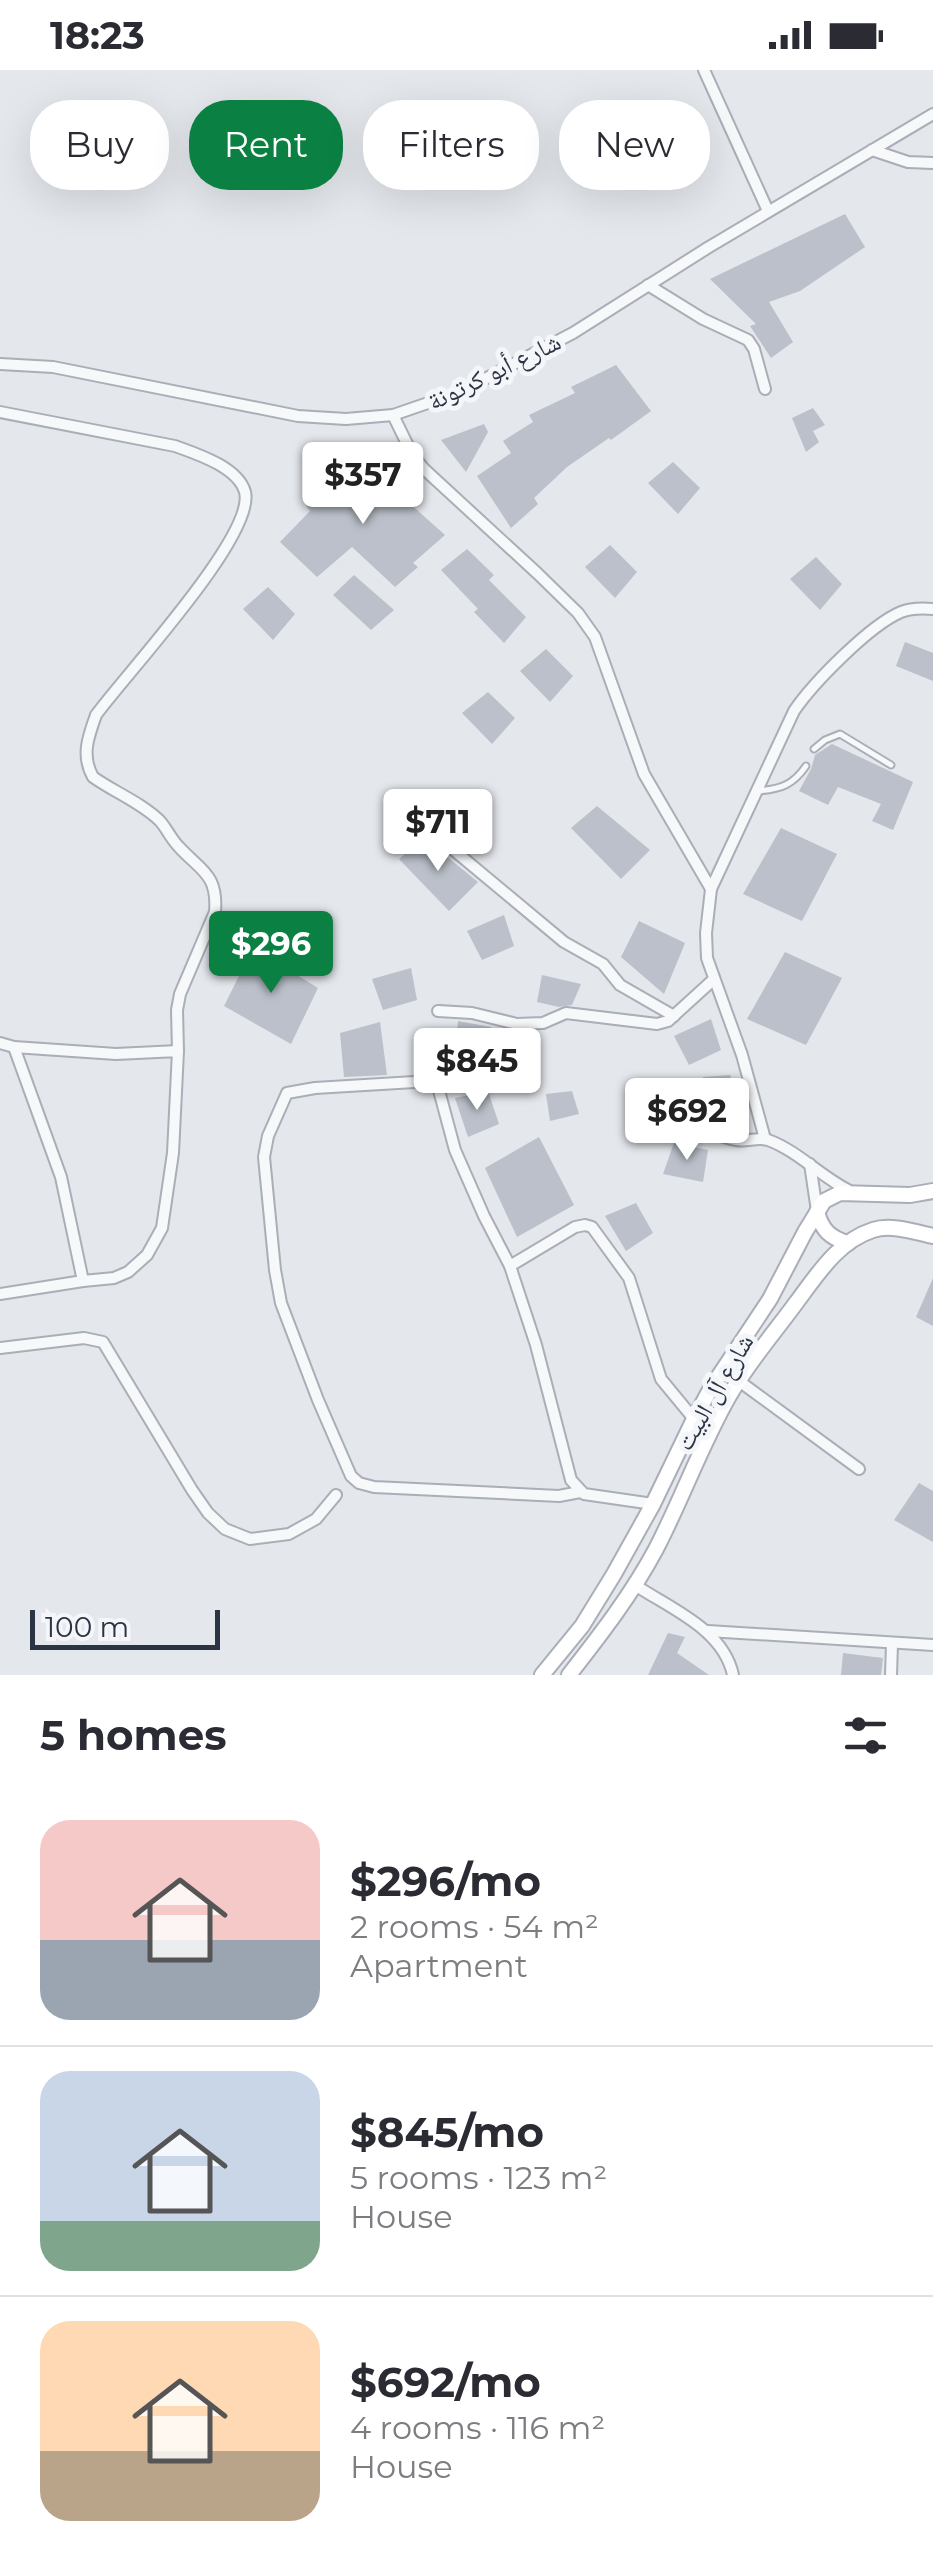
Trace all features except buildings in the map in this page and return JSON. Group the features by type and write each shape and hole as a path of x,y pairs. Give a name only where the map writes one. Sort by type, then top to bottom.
{"street":[{"path":"704,70 768,211"},
{"name":"شارع أبو كرتونة","path":"0,364 53,368 298,416 365,419 393,415 460,392 574,333 768,211 933,114"},
{"path":"872,150 908,162 933,163"},
{"path":"648,285 703,319 748,340 765,390"},
{"path":"0,412 176,446 225,469 237,479 244,488 245,509 206,578 96,716 86,753 86,763 94,777 162,822 178,846 201,866 212,881 216,902 177,1010 172,1154 162,1228 147,1255 128,1272 114,1278 0,1294"},
{"path":"393,415 424,469 538,573 589,628 644,774 711,889"},
{"path":"765,1139 742,1055 705,948 711,889 794,711 818,680 888,620 905,611 933,608"},
{"path":"444,842 564,942 604,964 620,985 674,1016"},
{"path":"438,1010 538,1024 566,1013 657,1024 674,1016 713,980"},
{"path":"0,1043 116,1054 178,1051"},
{"path":"14,1047 61,1178 83,1280"},
{"path":"580,1492 568,1474 536,1346 510,1266 455,1150 436,1082 287,1093 268,1136 264,1157 279,1294 318,1400 358,1484 559,1496 580,1492 653,1504"},
{"path":"670,1112 728,1138 765,1139 810,1163 851,1192"},
{"path":"810,1163 820,1224 836,1240 848,1243"},
{"path":"817,1212 831,1196 851,1192 892,1196 933,1191"},
{"name":"شارع آل البيت","path":"542,1675 582,1626 614,1574 694,1418 770,1299 817,1212"},
{"path":"510,1266 575,1227 592,1227 628,1278 661,1378 694,1418"},
{"name":"شارع آل البيت","path":"569,1675 626,1600 656,1549 730,1394 834,1254 872,1230 884,1227 933,1236"},
{"path":"0,1348 84,1338 103,1342 192,1490 216,1522 235,1534 250,1539 289,1534 316,1518 336,1496"},
{"path":"739,1381 859,1469"},
{"path":"635,1585 708,1631 730,1662 732,1675"},
{"path":"708,1631 933,1645"},
{"path":"890,1675 892,1644"}],"lane":[{"path":"814,749 840,734 891,765"},
{"path":"756,791 781,789 798,778 806,766"}]}
